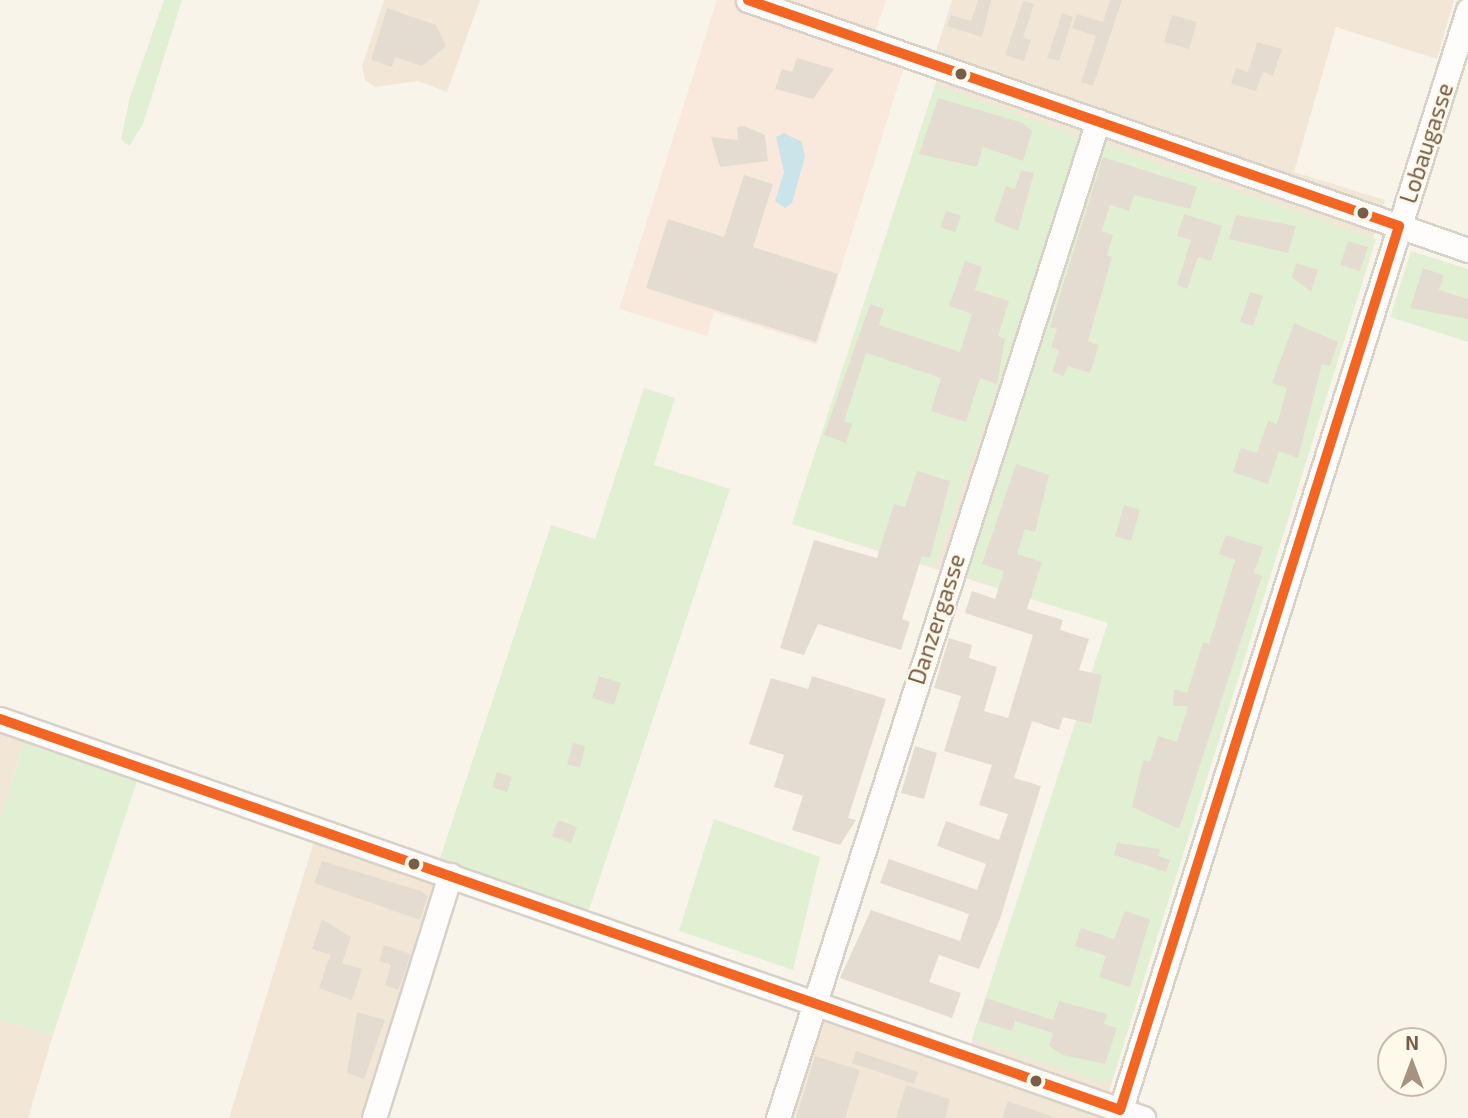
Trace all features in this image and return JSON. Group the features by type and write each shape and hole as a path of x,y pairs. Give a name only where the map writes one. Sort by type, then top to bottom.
{"street":[{"path":"748,0 1468,250"},
{"name":"Lobaugasse","path":"1119,1114 1468,10"},
{"name":"Danzergasse","path":"778,1118 953,564 1098,121"},
{"path":"0,719 814,1003 1119,1114 1143,1118"},
{"path":"374,1118 450,875"}],"shaded area":[{"path":"384,0 480,0 447,92 418,81 375,87 365,80 362,66"},
{"path":"717,0 886,0 874,36 910,47 817,345 714,312 707,336 619,309"},
{"path":"952,0 1454,0 1437,59 1336,27 1294,172 1385,200 1113,1078 1103,1114 1113,1118 782,1118 816,1011 971,1064 972,1039 1108,623 792,524 944,58 935,54"},
{"path":"0,730 25,739 0,820"},
{"path":"314,841 440,883 366,1118 229,1118"},
{"path":"0,1020 53,1035 28,1118 0,1118"}],"green space":[{"path":"164,0 182,0 143,124 129,146 121,139 130,97"},
{"path":"935,85 1073,134 1079,149 935,567 792,524"},
{"path":"1108,146 1376,239 1113,1078 1103,1083 972,1039 1108,623 964,576 1093,154"},
{"path":"1411,251 1468,269 1468,342 1390,317"},
{"path":"644,388 675,398 654,465 730,489 587,916 439,861 551,525 595,539"},
{"path":"25,739 138,778 53,1035 0,1020 0,820"},
{"path":"714,819 820,857 793,970 679,931"}],"water":[{"path":"784,133 802,142 805,157 792,203 785,208 775,201 784,172 776,137"}],"building":[{"path":"978,0 991,0 982,37 947,26 951,15 971,21"},
{"path":"1110,0 1122,0 1093,86 1081,82 1096,36 1072,28 1077,14 1103,22"},
{"path":"1023,1 1034,4 1023,38 1031,40 1024,61 1005,55"},
{"path":"387,8 436,25 446,46 422,66 395,57 392,67 371,60"},
{"path":"1062,13 1073,17 1059,61 1047,58"},
{"path":"1172,15 1197,22 1189,49 1164,42"},
{"path":"1257,42 1282,49 1273,76 1263,72 1256,91 1231,84 1236,68 1248,72"},
{"path":"797,58 834,69 813,99 775,89 782,69 792,72"},
{"path":"938,98 1023,123 1032,131 1023,161 983,147 977,167 919,154"},
{"path":"744,126 765,135 768,161 720,167 711,137 738,140 737,127"},
{"path":"1103,157 1197,187 1190,209 1134,195 1129,211 1110,205 1102,231 1113,235 1107,255 1112,257 1088,341 1099,345 1090,373 1068,366 1064,376 1052,372 1059,350 1051,347 1057,329 1050,327"},
{"path":"1021,170 1034,173 1018,231 994,221 1006,186 1015,189"},
{"path":"744,175 773,184 753,247 838,274 816,342 646,288 668,219 724,237"},
{"path":"946,211 961,216 955,232 940,227"},
{"path":"1184,214 1222,226 1211,261 1198,257 1187,289 1177,285 1191,240 1177,236"},
{"path":"1236,215 1296,226 1288,253 1229,239"},
{"path":"1348,241 1368,247 1360,271 1340,265"},
{"path":"965,261 982,267 975,290 1009,301 998,336 1005,339 997,384 980,378 966,422 931,411 941,378 866,353 844,422 852,424 846,443 824,435 870,304 884,309 879,325 960,352 972,314 949,306"},
{"path":"1296,263 1318,270 1311,292 1292,277"},
{"path":"1423,268 1444,275 1439,290 1468,299 1468,319 1410,308"},
{"path":"1250,292 1263,296 1253,326 1240,322"},
{"path":"1294,323 1338,342 1330,366 1322,364 1298,458 1279,451 1268,484 1233,472 1241,448 1257,453 1268,421 1277,424 1287,388 1272,383"},
{"path":"1016,464 1049,475 1035,532 1025,529 1017,554 1042,562 1027,609 1063,620 1060,630 1089,639 1079,670 1102,675 1091,724 1063,717 1059,730 1032,721 1014,778 1041,786 1000,919 979,969 939,955 929,982 961,993 952,1018 840,978 871,910 960,941 969,914 880,883 889,859 977,890 986,864 937,846 946,821 999,840 1008,814 979,805 992,765 944,751 961,696 934,688 949,638 972,645 969,658 997,667 984,711 1008,718 1033,635 965,613 972,591 995,599 1004,571 982,564"},
{"path":"917,471 950,481 930,558 922,556 902,619 910,622 901,650 818,624 804,655 780,648 814,540 877,558 894,504 905,507"},
{"path":"1124,505 1140,510 1131,541 1115,536"},
{"path":"1226,535 1263,547 1254,573 1262,576 1179,829 1132,807 1143,760 1150,762 1158,736 1177,742 1188,706 1173,706 1174,689 1187,693 1203,642 1209,644 1235,560 1219,554"},
{"path":"599,676 621,683 614,705 592,698"},
{"path":"812,676 886,699 848,818 856,820 840,845 792,830 803,796 774,787 784,755 749,744 771,678 808,689"},
{"path":"573,743 585,746 580,768 567,764"},
{"path":"915,746 937,753 924,799 901,793"},
{"path":"497,772 512,777 507,792 492,787"},
{"path":"558,820 577,827 571,843 552,836"},
{"path":"1117,843 1160,849 1158,856 1170,860 1166,872 1114,855"},
{"path":"322,861 421,891 428,896 420,920 314,883"},
{"path":"1125,911 1150,919 1130,987 1099,977 1106,956 1075,946 1081,928 1114,939"},
{"path":"322,919 351,937 342,963 362,969 352,1000 319,988 330,955 312,949"},
{"path":"384,945 411,954 398,990 385,985 391,965 379,961"},
{"path":"986,998 1053,1020 1059,1001 1107,1014 1104,1024 1117,1028 1105,1064 1063,1055 1049,1046 1053,1033 1015,1021 1012,1031 979,1021"},
{"path":"357,1012 385,1020 364,1079 347,1073"},
{"path":"856,1051 918,1072 914,1084 852,1063"},
{"path":"815,1056 860,1070 845,1118 796,1118"},
{"path":"906,1085 950,1099 945,1118 896,1118"},
{"path":"1008,1101 1051,1116 1051,1118 1002,1118"}],"transit line":[{"path":"748,0 1399,226"},
{"path":"1120,1110 1399,226"},
{"path":"0,719 1120,1110"}]}
